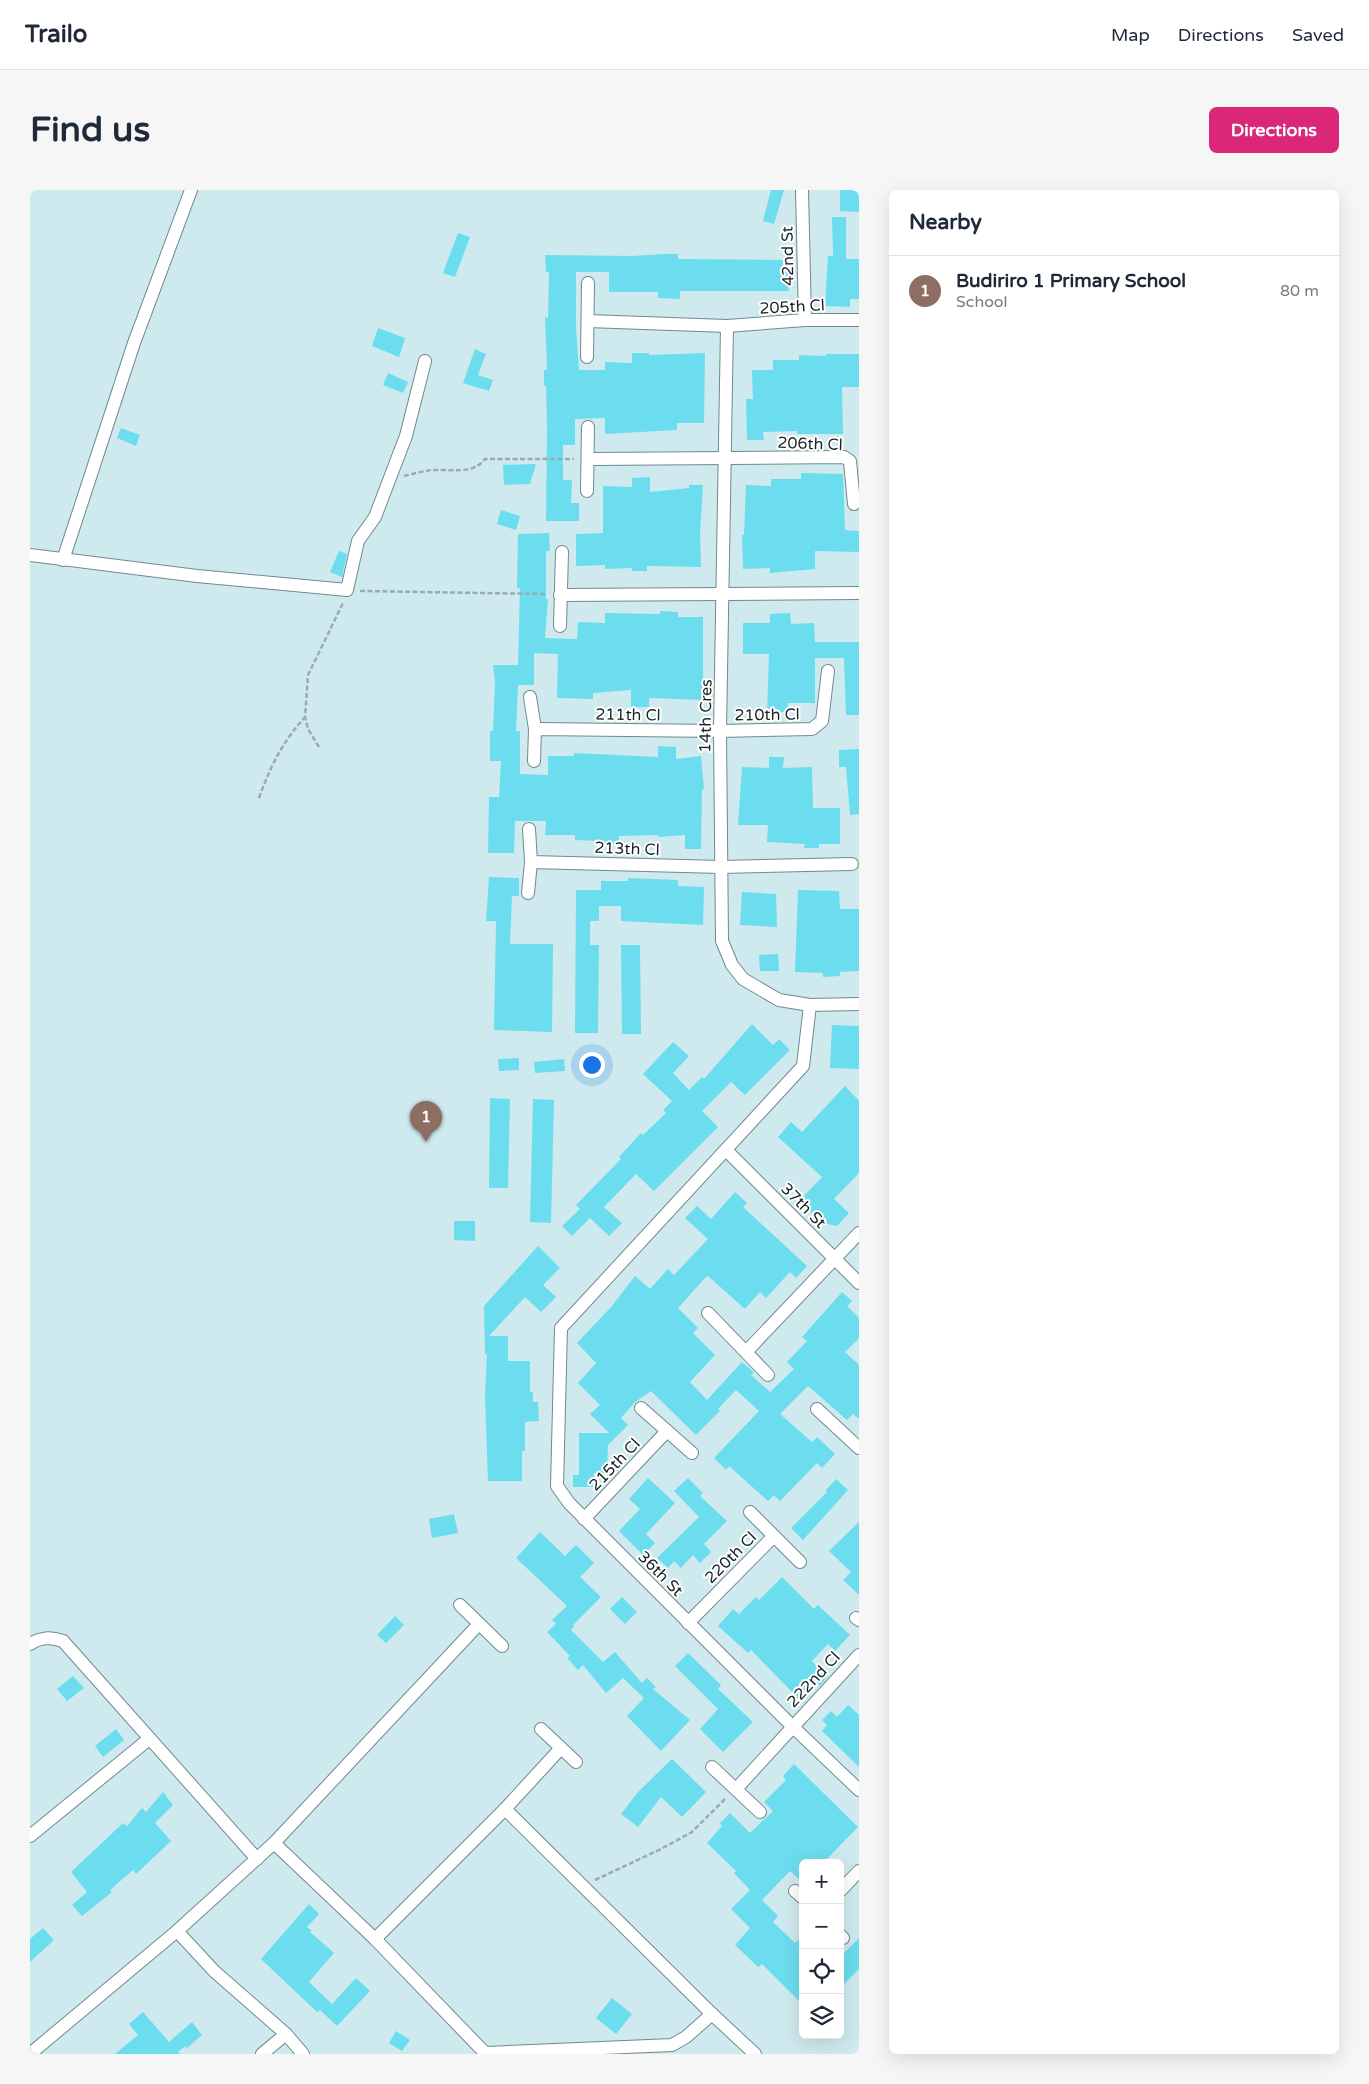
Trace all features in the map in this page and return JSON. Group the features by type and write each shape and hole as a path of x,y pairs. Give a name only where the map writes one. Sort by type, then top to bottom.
{"street":[{"path":"63,560 134,343 191,190"},
{"name":"42nd St","path":"802,190 805,320"},
{"path":"587,357 588,283"},
{"name":"205th Cl","path":"588,322 727,326 805,320 859,320"},
{"name":"14th Cres","path":"727,326 720,731 722,941 732,965 743,979 779,1000 810,1005 859,1004"},
{"path":"30,555 197,576 347,590 358,541 374,517 406,436 425,361"},
{"path":"587,491 588,427"},
{"name":"206th Cl","path":"725,458 844,457 850,461 854,504"},
{"path":"588,459 725,458"},
{"path":"560,626 562,552"},
{"path":"560,595 859,593"},
{"name":"210th Cl","path":"720,731 812,729 822,721 828,671"},
{"path":"530,696 534,729 534,761"},
{"name":"211th Cl","path":"534,729 720,731"},
{"path":"528,893 531,862 529,829"},
{"name":"213th Cl","path":"531,862 721,867 852,864"},
{"path":"726,1150 803,1066 810,1005"},
{"name":"37th St","path":"726,1150 859,1283"},
{"name":"36th St","path":"726,1150 561,1328 557,1486 568,1503 859,1790"},
{"path":"746,1352 859,1233"},
{"path":"708,1313 768,1375"},
{"path":"641,1408 692,1453"},
{"path":"817,1409 858,1446"},
{"name":"215th Cl","path":"584,1519 667,1431"},
{"path":"750,1512 800,1562"},
{"name":"220th Cl","path":"688,1623 774,1536"},
{"path":"460,1605 502,1646"},
{"path":"30,2054 177,1931 274,1844 480,1624"},
{"path":"30,1644 40,1638 63,1642 257,1859"},
{"name":"222nd Cl","path":"736,1789 859,1655"},
{"path":"541,1730 576,1762"},
{"path":"30,1836 149,1739"},
{"path":"375,1939 505,1809 561,1748"},
{"path":"712,1767 760,1812"},
{"path":"505,1809 712,2014 755,2054"},
{"path":"274,1844 375,1939 486,2054 672,2045 686,2038 712,2014"},
{"path":"844,1887 859,1871"},
{"path":"177,1931 214,1970 286,2034 303,2054"},
{"path":"262,2054 286,2034"}],"path":[{"path":"386,487 396,478 430,470 467,470 480,466 485,459 588,459"},
{"path":"319,747 308,729 305,717 308,675 347,590 560,595"},
{"path":"259,798 275,757 293,730 305,717"},
{"path":"583,1886 692,1832 736,1789"}],"building":[{"path":"771,190 784,190 774,224 763,221"},
{"path":"840,190 859,190 859,212 840,211"},
{"path":"832,217 846,217 846,259 859,259 859,299 850,299 850,307 825,306 828,256 833,256"},
{"path":"458,233 470,237 455,277 443,273"},
{"path":"678,254 678,259 788,260 789,291 680,291 680,299 658,298 658,292 609,292 609,272 576,272 576,327 579,370 605,370 605,362 632,363 632,353 649,353 649,355 705,353 704,423 677,423 677,430 605,434 605,418 575,419 575,445 563,445 563,480 572,480 571,503 579,503 579,521 546,521 547,429 544,370 547,370 545,317 548,318 549,272 546,272 545,255 632,256"},
{"path":"378,328 405,338 399,357 372,346"},
{"path":"475,349 486,354 478,375 493,380 489,391 463,383"},
{"path":"826,354 859,354 859,387 842,387 843,434 797,434 797,431 763,432 764,440 747,440 746,399 753,399 752,370 773,370 773,360 799,360 799,355 826,356"},
{"path":"388,373 408,382 403,393 383,385"},
{"path":"121,428 140,435 136,446 117,438"},
{"path":"536,464 530,484 504,485 503,465"},
{"path":"801,473 843,474 845,530 859,531 859,552 815,551 815,569 770,573 770,568 743,569 742,535 744,535 746,485 771,486 771,479 801,479"},
{"path":"650,477 650,492 689,488 689,485 703,485 700,534 701,567 647,566 647,571 632,571 632,568 605,569 605,565 576,566 576,534 603,533 603,486 632,487 632,478"},
{"path":"501,510 520,516 516,530 497,524"},
{"path":"549,533 550,551 546,551 546,599 548,599 545,638 577,639 578,622 605,623 605,613 660,614 660,611 678,612 678,617 703,617 703,700 649,698 649,707 631,707 631,690 593,693 593,699 557,698 558,654 534,653 534,685 518,685 516,731 520,731 520,774 548,775 548,756 574,756 574,753 658,757 658,746 676,747 676,759 701,756 704,789 702,789 701,849 685,849 685,835 658,837 658,835 619,836 619,844 601,844 601,841 575,840 575,835 545,835 546,821 515,821 514,853 488,853 489,797 499,797 501,761 490,761 490,731 493,731 495,681 493,665 518,665 520,588 517,588 518,534"},
{"path":"339,551 347,554 342,577 330,572"},
{"path":"790,613 791,624 814,623 815,642 859,642 859,715 846,715 844,658 815,658 815,703 788,703 788,712 767,712 769,654 743,654 743,623 770,623 770,614"},
{"path":"859,749 859,814 850,815 846,767 839,767 839,750"},
{"path":"769,757 784,757 783,768 812,767 813,808 840,808 840,844 819,844 819,848 804,848 805,844 767,842 768,825 738,825 742,767 769,768"},
{"path":"489,877 519,878 519,896 512,896 510,944 553,944 552,1032 494,1030 496,921 486,921"},
{"path":"628,878 678,880 678,886 704,887 703,925 621,921 621,906 599,906 599,921 590,921 590,945 599,945 598,1033 575,1033 576,890 601,890 601,881 628,881"},
{"path":"798,890 839,891 840,909 859,909 859,971 840,972 840,976 823,977 823,973 795,972"},
{"path":"742,892 776,894 777,927 740,925"},
{"path":"621,945 640,945 641,1034 622,1034"},
{"path":"778,954 779,971 760,971 759,955"},
{"path":"752,1024 773,1045 779,1039 790,1050 745,1095 731,1082 702,1111 718,1127 654,1191 636,1174 604,1207 622,1223 609,1236 590,1218 572,1236 562,1226 580,1209 576,1205 621,1159 619,1157 641,1133 643,1135 666,1113 663,1110 672,1101 643,1074 673,1042 689,1056 673,1073 689,1090 702,1077 704,1079"},
{"path":"832,1025 859,1026 859,1069 830,1068"},
{"path":"519,1058 519,1070 499,1071 498,1059"},
{"path":"564,1059 565,1071 535,1073 534,1062"},
{"path":"845,1086 859,1101 859,1173 834,1199 849,1213 837,1226 823,1223 799,1201 822,1177 778,1137 791,1122 802,1132"},
{"path":"490,1098 510,1099 508,1188 489,1188"},
{"path":"533,1099 554,1100 551,1223 530,1222"},
{"path":"735,1192 747,1203 743,1207 807,1266 796,1278 790,1272 766,1298 760,1292 745,1309 708,1276 705,1278 678,1308 698,1328 693,1333 715,1355 690,1382 707,1400 742,1362 754,1372 751,1375 770,1392 794,1369 787,1362 807,1341 802,1337 842,1292 852,1301 847,1306 859,1318 859,1338 845,1352 859,1365 859,1419 853,1414 847,1420 808,1386 780,1414 812,1442 817,1437 835,1454 822,1468 817,1463 780,1501 774,1495 768,1501 729,1466 726,1470 714,1458 759,1411 736,1390 718,1409 720,1411 696,1435 651,1391 635,1402 621,1418 628,1425 608,1445 607,1473 594,1473 593,1487 573,1487 573,1475 579,1475 579,1433 609,1433 590,1414 600,1405 578,1383 596,1363 577,1343 612,1306 635,1276 650,1289 668,1269 674,1275 708,1239 685,1218 697,1206 711,1219"},
{"path":"454,1221 475,1221 475,1241 454,1240"},
{"path":"538,1246 560,1268 543,1285 556,1297 541,1312 525,1297 489,1336 508,1336 508,1361 530,1361 530,1392 533,1392 533,1402 538,1402 539,1421 525,1422 525,1451 522,1451 522,1481 488,1481 485,1396 487,1354 485,1354 484,1306"},
{"path":"648,1478 675,1503 646,1534 655,1543 643,1555 619,1531 640,1509 629,1499"},
{"path":"688,1478 703,1493 700,1496 727,1521 704,1544 711,1552 700,1563 693,1555 681,1568 674,1561 668,1568 657,1558 699,1517 674,1491"},
{"path":"836,1479 848,1490 803,1540 791,1528 827,1492 826,1490"},
{"path":"454,1514 458,1533 432,1538 429,1519"},
{"path":"859,1522 859,1595 843,1580 851,1572 829,1551"},
{"path":"540,1532 565,1556 576,1545 594,1563 580,1577 601,1597 573,1625 574,1627 571,1630 603,1662 615,1652 642,1683 647,1678 656,1687 653,1689 690,1720 661,1751 627,1716 644,1698 623,1678 606,1693 583,1665 578,1670 567,1658 570,1656 547,1632 556,1624 552,1620 567,1606 516,1558"},
{"path":"782,1577 814,1609 818,1605 850,1635 835,1651 828,1644 812,1661 827,1677 820,1686 815,1681 798,1698 751,1650 748,1653 718,1626 733,1609 739,1614 756,1597 759,1600"},
{"path":"622,1597 637,1612 625,1624 610,1609"},
{"path":"395,1616 404,1625 386,1643 377,1635"},
{"path":"688,1653 721,1685 718,1689 753,1722 723,1752 700,1729 718,1709 675,1666"},
{"path":"73,1676 84,1688 67,1701 57,1689"},
{"path":"848,1705 859,1715 859,1767 822,1731 827,1725 822,1720 831,1711 837,1717"},
{"path":"116,1729 124,1740 103,1757 95,1746"},
{"path":"672,1759 706,1792 682,1817 661,1797 638,1827 621,1814 638,1792"},
{"path":"794,1764 858,1827 827,1859 799,1859 799,1879 790,1871 762,1900 778,1916 773,1922 795,1943 799,1939 799,2001 762,1964 758,1967 735,1945 750,1928 731,1909 750,1890 734,1873 736,1871 707,1843 722,1826 720,1823 730,1813 750,1833 773,1811 764,1802 786,1780 783,1776"},
{"path":"163,1792 173,1805 155,1823 171,1841 136,1874 133,1870 110,1890 112,1892 82,1916 72,1905 87,1892 71,1872 123,1823 127,1826 142,1808 146,1812"},
{"path":"309,1904 319,1914 307,1927 312,1931 310,1932 334,1953 309,1982 332,2004 356,1978 370,1991 337,2026 320,2010 317,2012 261,1959"},
{"path":"43,1928 54,1940 30,1962 30,1939"},
{"path":"859,1938 859,1969 844,1984 844,1953"},
{"path":"612,1998 632,2014 616,2034 596,2018"},
{"path":"143,2012 169,2042 192,2022 202,2035 187,2048 185,2046 178,2052 180,2054 115,2054 138,2035 129,2024"},
{"path":"396,2031 410,2040 402,2051 389,2043"}],"place":[{"name":"Budiriro 1 Primary School","path":"426,1142"}]}
